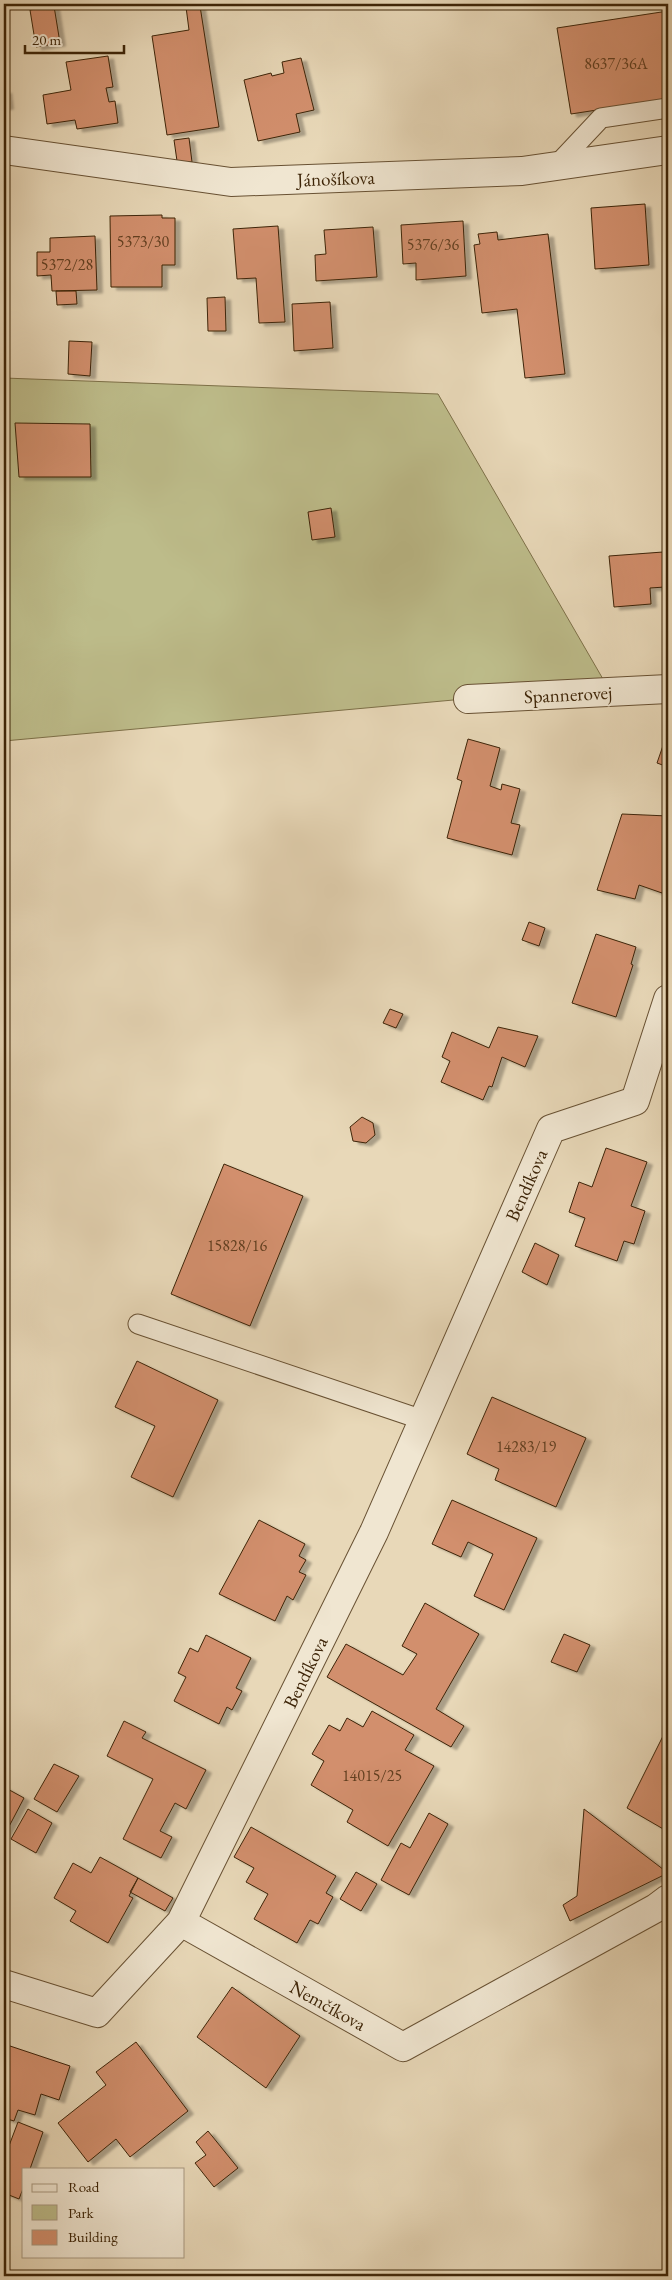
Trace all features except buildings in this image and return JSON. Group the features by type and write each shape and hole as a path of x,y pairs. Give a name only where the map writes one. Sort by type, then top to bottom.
{"street":[{"name":"Jánošíkova","path":"4,150 231,182 522,171 668,150"},
{"name":"Spannerovej","path":"468,698 668,689"},
{"name":"Bendíkova","path":"181,1922 374,1532 551,1129 635,1101 668,999"},
{"name":"Nemčíkova","path":"181,1922 403,2047 656,1908 668,1899"},
{"path":"4,1984 97,2013 181,1922"}],"lane":[{"path":"555,167 601,118 668,108"},
{"path":"138,1324 423,1420"}],"green space":[{"path":"4,378 438,394 607,686 4,741"}]}
